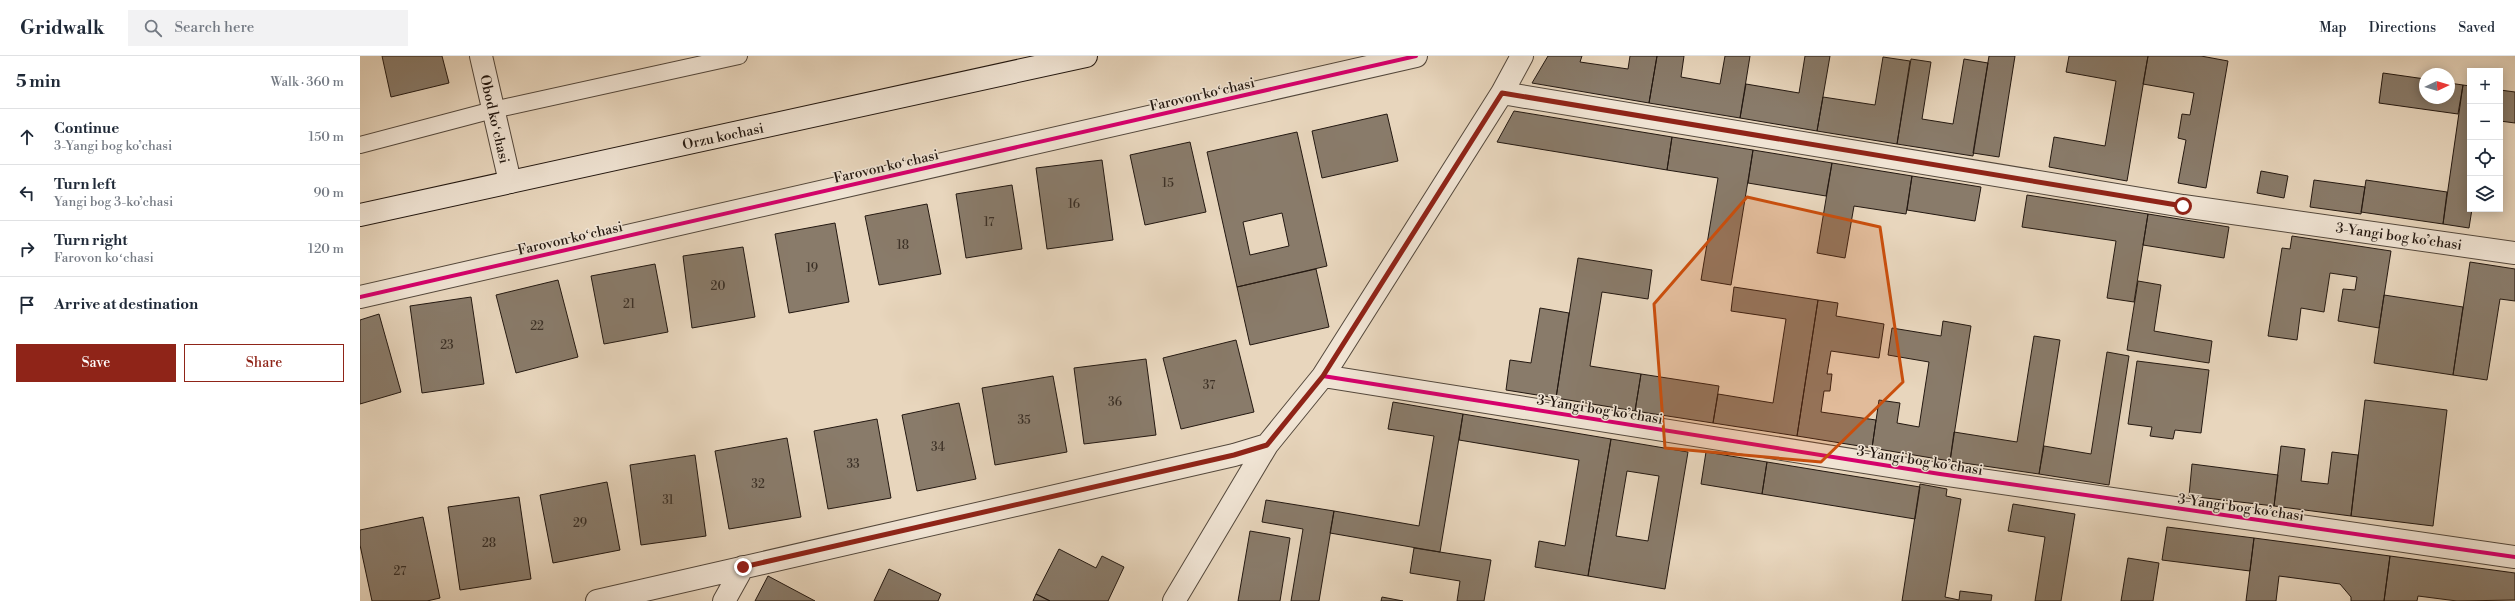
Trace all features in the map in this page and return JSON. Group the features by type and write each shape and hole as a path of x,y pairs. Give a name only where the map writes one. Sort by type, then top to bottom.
{"street":[{"name":"Obod koʻchasi","path":"481,56 510,182"},
{"name":"Orzu kochasi","path":"360,215 1086,56"},
{"name":"Farovon koʻchasi","path":"360,298 1416,56"},
{"path":"1174,601 1267,445 1323,376 1502,93 1522,56"},
{"name":"3-Yangi bog koʼchasi","path":"1502,93 2183,206 2515,253"},
{"name":"3-Yangi bog koʼchasi","path":"1323,376 1940,474 2515,558"},
{"path":"597,601 1234,455 1267,445"},
{"path":"724,601 743,567"}],"lane":[{"path":"360,145 493,110 739,56"}],"highlighted area":[{"path":"1747,197 1880,227 1903,382 1821,462 1665,448 1654,304"}],"building":[{"path":"382,56 442,56 449,83 391,97"},
{"path":"1548,56 1582,56 1580,62 1628,69 1630,56 1657,56 1649,103 1532,83"},
{"path":"1657,56 1684,56 1681,77 1720,84 1725,56 1750,56 1740,118 1649,103"},
{"path":"1805,56 1830,56 1817,131 1740,118 1746,84 1799,93"},
{"path":"1989,56 2015,56 1999,157 1973,153"},
{"path":"2069,56 2148,56 2127,181 2049,167 2054,137 2105,146 2116,81 2066,72"},
{"path":"2148,56 2201,56 2228,61 2206,188 2178,183 2186,140 2178,138 2182,114 2190,115 2194,93 2143,84"},
{"path":"1883,57 1910,61 1897,144 1817,131 1823,97 1875,105"},
{"path":"1911,59 1931,62 1922,119 1953,124 1964,59 1988,63 1973,156 1897,144"},
{"path":"2383,73 2419,78 2419,104 2455,104 2455,84 2463,85 2458,114 2379,103"},
{"path":"2463,85 2467,86 2467,212 2472,212 2469,228 2443,224"},
{"path":"2503,90 2515,92 2515,123 2503,121"},
{"path":"1514,111 1672,137 1667,170 1497,142"},
{"path":"1387,114 1398,161 1322,178 1312,131"},
{"path":"1297,132 1327,266 1237,287 1207,152","holes":["1282,213 1289,246 1250,255 1243,222"]},
{"path":"1672,137 1753,150 1731,285 1701,280 1718,178 1667,170"},
{"path":"1190,142 1206,212 1145,225 1130,155"},
{"path":"1753,150 1832,163 1826,196 1748,183"},
{"path":"1102,160 1113,240 1047,249 1036,168"},
{"path":"1832,163 1912,176 1906,214 1854,206 1845,258 1817,253"},
{"path":"2261,171 2288,176 2284,198 2257,193"},
{"path":"1912,176 1981,187 1975,221 1907,210"},
{"path":"2314,180 2365,187 2361,214 2310,207"},
{"path":"2366,180 2447,192 2443,224 2361,212"},
{"path":"1012,185 1022,249 966,258 956,194"},
{"path":"2027,195 2148,214 2134,302 2107,298 2116,241 2022,227"},
{"path":"927,204 941,274 879,285 865,216"},
{"path":"2148,214 2229,227 2224,258 2143,245"},
{"path":"835,223 849,302 789,313 775,234"},
{"path":"2292,236 2391,251 2379,328 2338,321 2343,289 2355,290 2357,277 2330,273 2324,312 2301,308 2297,340 2268,336 2282,248 2290,249"},
{"path":"743,247 755,317 692,328 683,256"},
{"path":"1578,258 1652,270 1648,299 1602,292 1590,366 1641,374 1635,411 1556,398"},
{"path":"2470,262 2515,269 2515,301 2500,299 2487,380 2453,375"},
{"path":"655,264 668,332 604,344 591,276"},
{"path":"1316,269 1329,327 1250,345 1237,287"},
{"path":"558,280 578,357 516,373 496,295"},
{"path":"2138,281 2161,285 2154,331 2212,341 2209,363 2127,350"},
{"path":"1734,287 1818,300 1797,436 1713,423 1718,394 1773,403 1786,319 1731,311"},
{"path":"2384,295 2463,307 2453,375 2374,363"},
{"path":"471,297 484,384 422,393 410,306"},
{"path":"1818,300 1838,303 1836,316 1884,324 1879,358 1831,351 1827,374 1832,374 1830,391 1824,391 1821,412 1876,420 1872,448 1797,436"},
{"path":"1540,308 1569,313 1556,398 1506,390 1510,360 1531,363"},
{"path":"379,314 401,392 360,404 360,320"},
{"path":"1943,321 1971,326 1950,461 1872,448 1879,400 1900,403 1897,423 1919,427 1929,362 1888,355 1892,328 1941,336"},
{"path":"2034,336 2060,340 2039,474 1950,461 1954,432 2017,442"},
{"path":"1236,340 1254,412 1181,429 1163,358"},
{"path":"2107,352 2129,356 2109,485 2039,474 2044,446 2091,454"},
{"path":"1146,359 1156,435 1084,444 1074,368"},
{"path":"2137,361 2209,370 2201,433 2175,430 2173,439 2150,436 2152,427 2128,424"},
{"path":"1641,374 1719,386 1713,423 1635,411"},
{"path":"1053,376 1067,452 995,465 982,388"},
{"path":"2365,400 2447,410 2433,526 2351,516"},
{"path":"1393,402 1463,414 1440,552 1330,533 1334,511 1419,526 1434,436 1388,429"},
{"path":"959,403 976,479 917,491 902,415"},
{"path":"1463,414 1611,439 1588,576 1535,567 1539,541 1565,546 1579,460 1459,440"},
{"path":"877,419 891,498 828,509 814,431"},
{"path":"787,438 801,517 729,529 715,451"},
{"path":"1611,439 1688,452 1665,589 1588,576","holes":["1627,471 1659,476 1648,541 1616,536"]},
{"path":"2281,446 2305,449 2301,481 2328,484 2332,452 2358,455 2351,516 2274,506"},
{"path":"1706,452 1767,462 1762,494 1701,484"},
{"path":"695,455 706,536 641,545 630,465"},
{"path":"1767,462 1920,487 1915,519 1762,494"},
{"path":"2192,464 2278,475 2274,506 2189,496"},
{"path":"607,482 620,550 553,563 540,495"},
{"path":"1920,484 1947,489 1946,496 1961,499 1945,597 1959,600 1960,591 1992,595 1991,601 1902,601"},
{"path":"519,497 531,579 460,590 448,507"},
{"path":"1266,500 1334,511 1319,601 1291,601 1303,529 1262,522"},
{"path":"2013,504 2075,514 2061,601 2035,601 2045,537 2008,531"},
{"path":"423,517 440,598 427,601 372,601 360,545 360,530"},
{"path":"2167,527 2254,538 2250,571 2162,560"},
{"path":"1250,531 1290,538 1280,601 1238,601"},
{"path":"2254,538 2390,556 2384,601 2351,601 2351,597 2340,584 2279,576 2276,601 2246,601"},
{"path":"1414,548 1491,560 1484,601 1457,601 1460,581 1410,573"},
{"path":"1059,549 1096,568 1102,556 1124,567 1108,601 1050,601 1036,594"},
{"path":"2390,556 2515,573 2515,600 2457,601 2418,596 2417,601 2384,601"},
{"path":"2128,558 2159,563 2153,601 2121,601"},
{"path":"889,569 941,594 938,601 874,601"},
{"path":"768,576 815,601 755,601"},
{"path":"1036,594 1050,601 1033,601"},
{"path":"1382,597 1403,601 1381,601"}],"cycle path":[{"path":"360,297 1416,56"},
{"path":"1323,376 1940,474 2515,557"}],"route":[{"path":"743,567 1234,455 1267,445 1323,376 1502,93 2183,206"}]}
